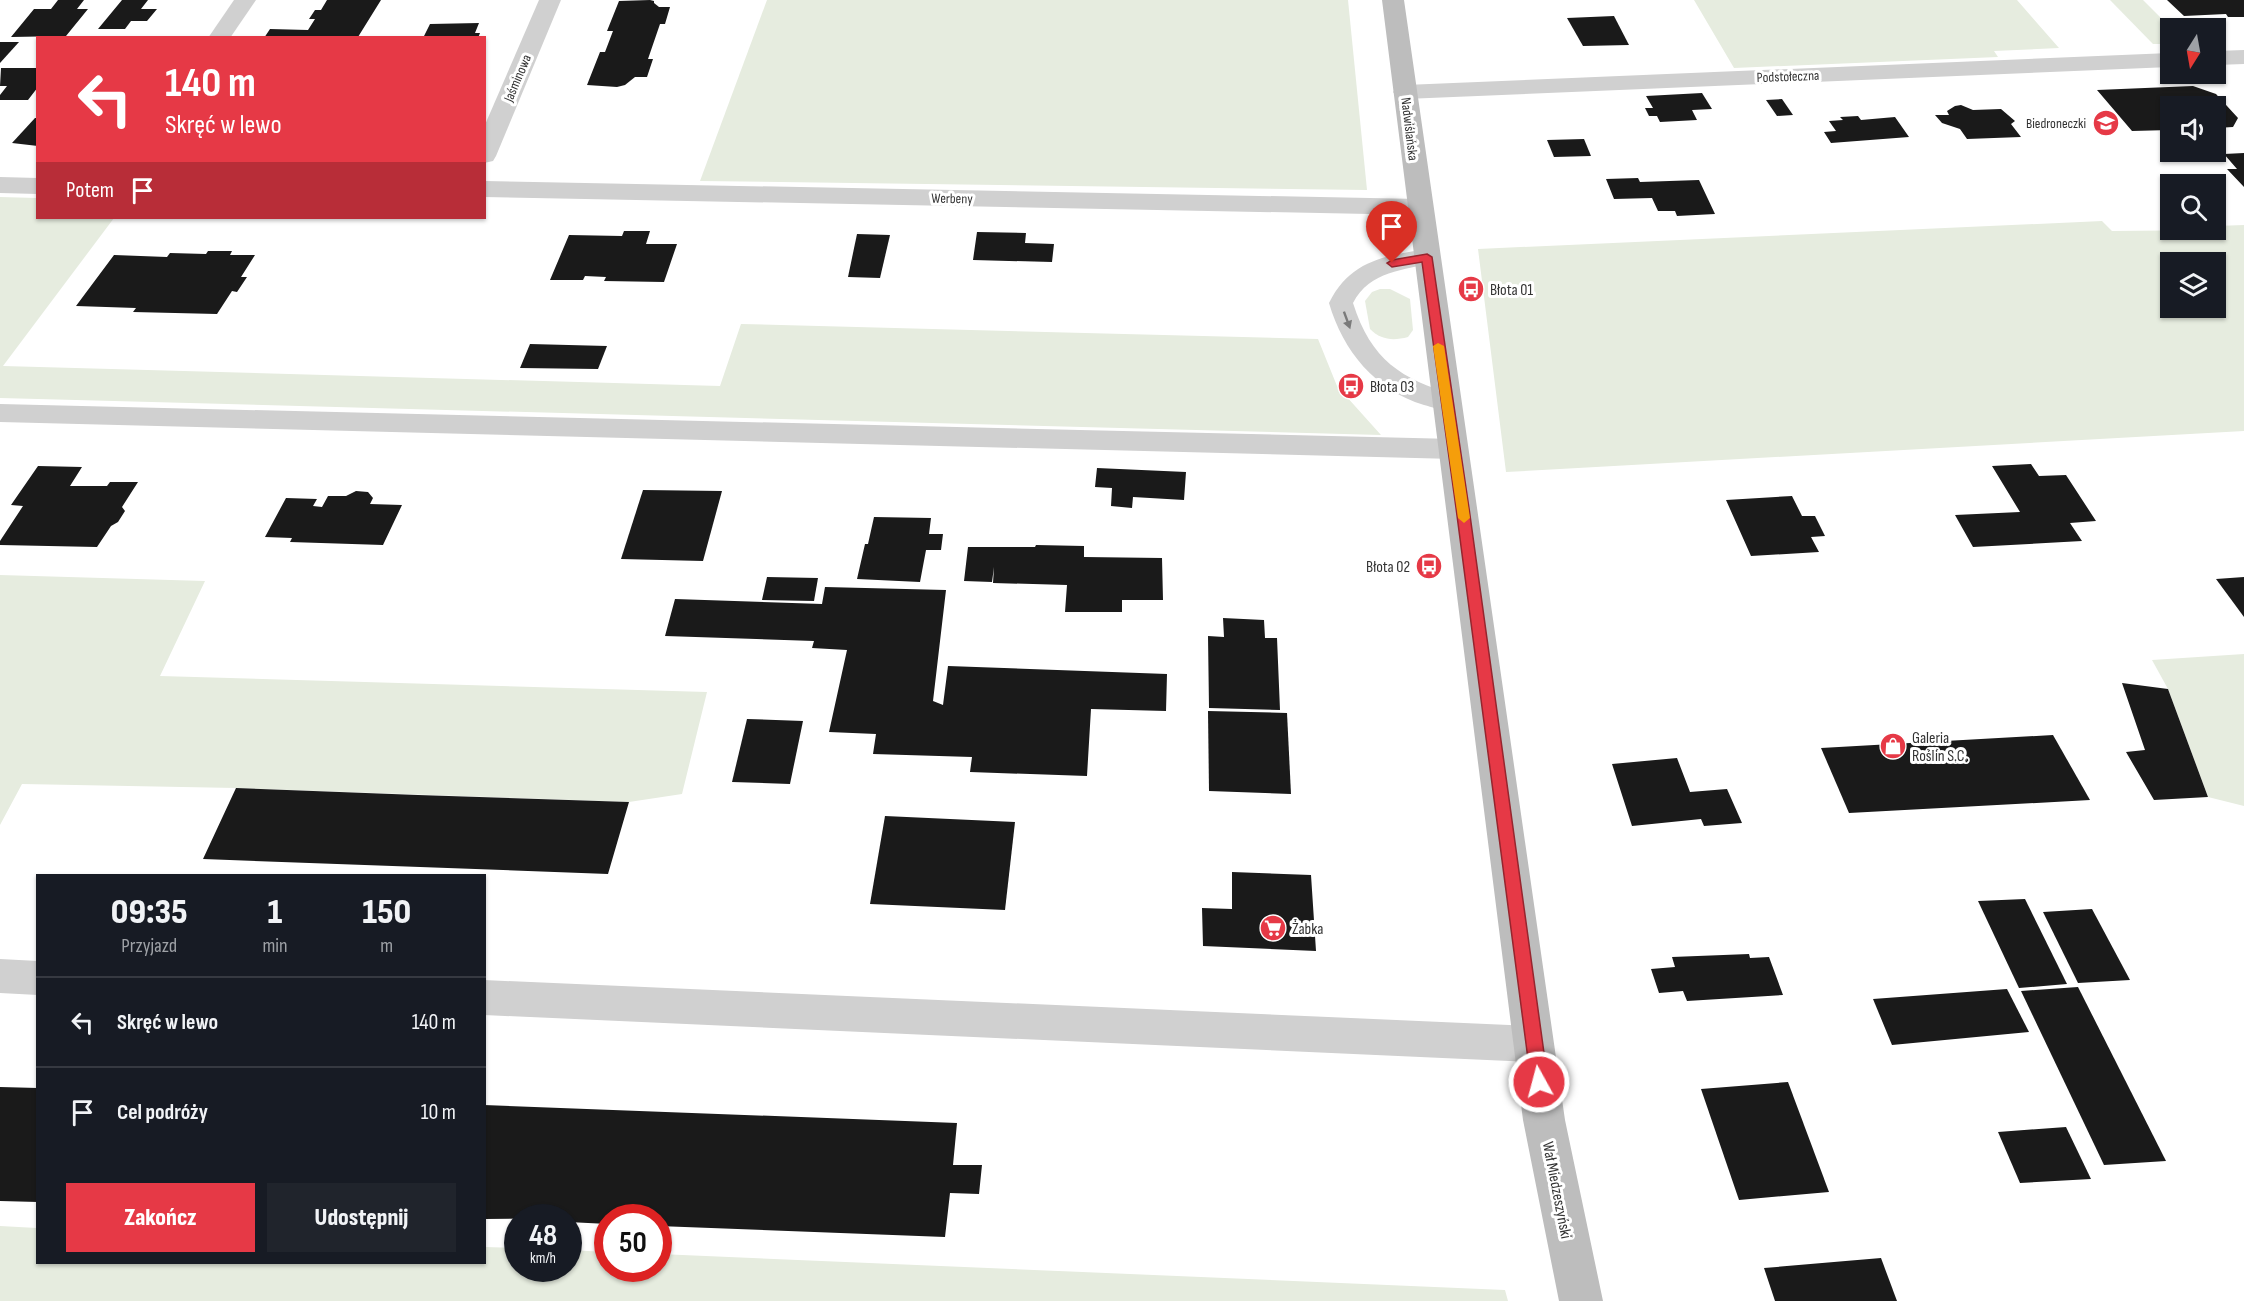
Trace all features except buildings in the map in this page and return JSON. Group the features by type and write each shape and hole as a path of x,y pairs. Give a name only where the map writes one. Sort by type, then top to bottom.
{"main road":[{"name":"Nadwiślańska","path":"1393,0 1427,257"},
{"name":"Wał Miedzeszyński","path":"1427,257 1544,1120 1581,1301"}],"street":[{"path":"220,36 244,0"},
{"name":"Jaśminowa","path":"486,151 550,0"},
{"path":"2226,58 2244,57"},
{"name":"Podstołeczna","path":"1405,92 2160,60"},
{"path":"0,185 36,186"},
{"name":"Werbeny","path":"486,189 1420,207"}],"lane":[{"path":"1427,257 1378,267 1363,274 1352,284 1341,303 1353,335 1374,366 1408,390 1446,402"},
{"path":"0,413 1454,449"},
{"path":"0,976 36,978"},
{"path":"486,998 1534,1044"}],"shaded area":[{"path":"767,0 1348,0 1367,190 700,181"},
{"path":"1694,0 2017,0 2059,48 1994,51 1998,57 1734,68"},
{"path":"2110,0 2143,0 2161,18 2160,44 2153,44"},
{"path":"0,197 36,198 36,219 113,219 3,366 720,386 741,324 1318,339 1337,386 1381,435 0,398"},
{"path":"2102,221 2112,231 2160,231 2160,240 2226,240 2226,226 2244,225 2244,431 1506,472 1478,249"},
{"path":"1390,289 1410,299 1413,330 1408,337 1387,339 1370,329 1365,301 1372,292"},
{"path":"0,575 205,581 160,676 707,692 682,794 629,802 236,788 22,784 0,825"},
{"path":"2244,654 2244,806 2208,797 2168,689 2152,660"},
{"path":"0,1226 36,1228 36,1264 486,1264 486,1247 504,1248 504,1282 582,1282 582,1251 594,1251 594,1282 672,1282 672,1255 1505,1290 1508,1301 0,1301"}],"slow traffic":[{"path":"1438,346 1464,518"}],"place":[{"name":"Biedroneczki","path":"2106,123"},
{"name":"Błota 01","path":"1471,289"},
{"name":"Błota 03","path":"1351,386"},
{"name":"Błota 02","path":"1429,566"},
{"name":"Galeria Roślin S.C.","path":"1893,746"},
{"name":"Żabka","path":"1273,928"}],"route":[{"path":"1392,263 1427,257 1463,508 1539,1082"}]}
